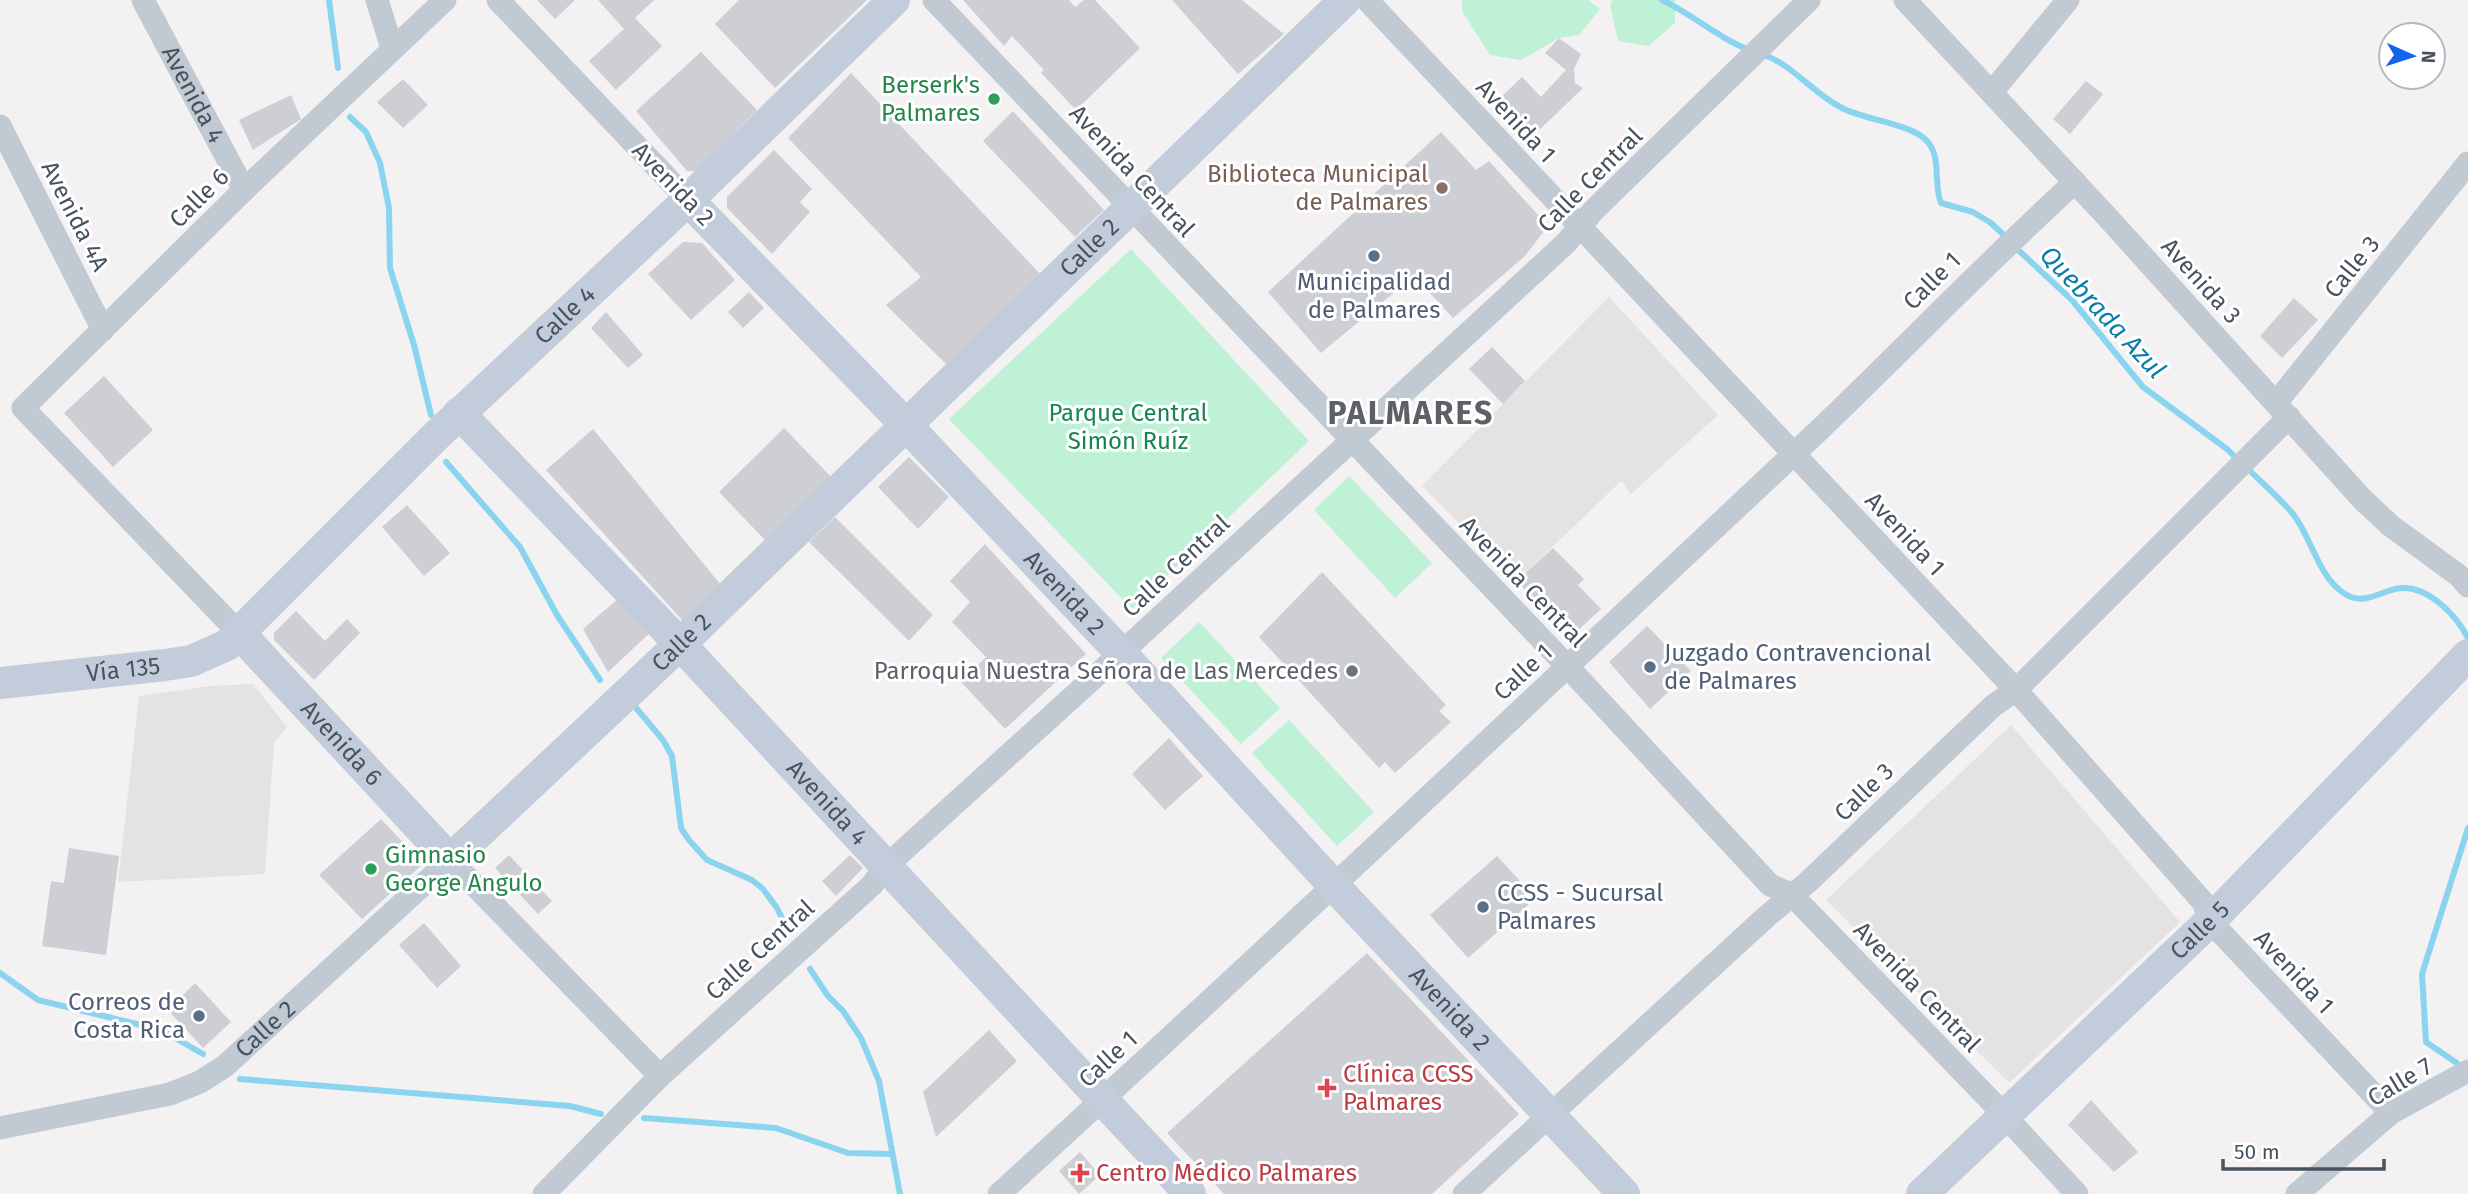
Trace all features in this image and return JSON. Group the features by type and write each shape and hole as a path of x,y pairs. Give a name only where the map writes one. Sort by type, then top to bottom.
{"main road":[{"name":"Calle 4","path":"240,634 460,413 688,200 894,0"},
{"name":"Calle 2","path":"1299,47 1327,0"},
{"name":"Calle 2","path":"450,860 680,644 1345,0"},
{"name":"Avenida 2","path":"688,200 906,425 1121,653 1334,886 1624,1194"},
{"name":"Avenida 4","path":"460,413 680,644 1190,1194"},
{"name":"Vía 135","path":"0,683 191,661 228,645 240,634"},
{"name":"Avenida 6","path":"240,634 450,860"},
{"name":"Calle 5","path":"1922,1194 2210,921 2460,662"}],"street":[{"name":"Avenida 4","path":"143,0 244,190"},
{"path":"377,0 392,48"},
{"name":"Calle 6","path":"23,408 244,190 445,0"},
{"name":"Avenida 2","path":"498,0 688,200"},
{"name":"Avenida Central","path":"934,0 1567,666 1770,885 1791,894 2006,1116 2077,1194"},
{"name":"Avenida 1","path":"1367,0 2015,690 2203,902 2210,921 2392,1113"},
{"name":"Calle Central","path":"544,1194 660,1076 872,885 885,867 1121,653 1580,228 1594,211 1809,0"},
{"name":"Avenida 3","path":"1905,0 2075,181 2363,500 2391,526 2458,575 2468,586"},
{"path":"1992,92 2068,0"},
{"name":"Avenida 4A","path":"0,126 103,330"},
{"name":"Calle 3","path":"1464,1194 1791,894 1808,882 1994,705 2015,690 2227,479 2257,447 2468,163"},
{"name":"Calle 1","path":"999,1194 1334,886 1793,453 2075,181"},
{"name":"Avenida 6","path":"23,408 240,634"},
{"name":"Avenida 6","path":"450,860 660,1076"},
{"name":"Calle 2","path":"0,1128 170,1094 200,1082 225,1066 450,860"},
{"name":"Calle 7","path":"2297,1194 2392,1113 2462,1075"}],"shaded area":[{"path":"1609,297 1718,415 1631,494 1621,481 1517,581 1422,486"},
{"path":"253,684 287,727 274,743 265,874 118,882 139,696 211,686"},
{"path":"2011,725 2180,922 2009,1083 1826,900"}],"green space":[{"path":"1462,0 1588,0 1600,9 1579,35 1559,38 1521,60 1490,55 1462,11"},
{"path":"1613,0 1675,0 1675,23 1649,46 1618,41 1610,5"},
{"name":"Parque Central Simón Ruíz","path":"1131,249 1309,441 1132,609 949,419"},
{"path":"1349,476 1432,563 1395,598 1314,510"},
{"path":"1199,622 1280,708 1241,744 1161,658"},
{"path":"1289,720 1374,812 1337,846 1252,753"}],"building":[{"path":"537,0 575,0 555,19"},
{"path":"598,0 654,0 635,18 662,46 616,90 589,61 624,29"},
{"path":"739,0 867,0 775,88 715,24"},
{"path":"963,0 1069,0 1075,7 1084,0 1095,0 1140,48 1076,110 1041,73 1044,70 1012,36 1004,46"},
{"path":"1172,0 1242,0 1284,34 1238,74"},
{"path":"1559,38 1581,54 1574,69 1575,83 1583,88 1533,136 1498,100 1522,77 1541,97 1566,70 1545,53"},
{"path":"701,52 757,110 696,171 687,171 636,111"},
{"path":"851,73 1041,275 979,336 946,364 886,305 921,277 788,138"},
{"path":"403,79 428,105 403,128 377,102"},
{"path":"2086,81 2103,94 2070,134 2053,119"},
{"path":"291,95 301,119 253,150 239,120"},
{"path":"1013,111 1104,210 1075,237 983,141"},
{"name":"Municipalidad de Palmares","path":"1441,132 1476,170 1489,161 1548,226 1525,256 1453,318 1414,276 1321,353 1268,292"},
{"path":"774,150 812,189 800,202 810,212 772,254 727,208 727,197"},
{"path":"683,242 702,243 735,280 691,320 648,274"},
{"path":"749,292 764,308 743,328 728,312"},
{"path":"2294,298 2318,320 2282,358 2260,336"},
{"path":"606,312 643,355 628,368 591,328"},
{"path":"1492,347 1525,381 1503,404 1469,369"},
{"path":"104,376 153,430 113,467 64,413"},
{"path":"784,428 832,478 767,542 719,492"},
{"path":"593,429 721,585 683,621 546,470"},
{"path":"909,457 949,497 918,529 878,487"},
{"path":"407,505 450,553 424,576 382,527"},
{"path":"835,517 933,615 909,641 809,542"},
{"path":"985,544 1086,654 1005,729 961,682 986,657 952,622 970,602 950,581"},
{"path":"1553,548 1584,579 1578,585 1601,609 1570,638 1517,581"},
{"name":"Parroquia Nuestra Señora de Las Mercedes","path":"1322,572 1446,705 1439,711 1451,722 1395,773 1385,762 1379,768 1259,637"},
{"path":"620,597 652,631 608,672 583,629"},
{"path":"296,611 325,641 347,619 360,633 314,680 274,640 274,633"},
{"name":"Juzgado Contravencional de Palmares","path":"1647,626 1691,671 1650,709 1609,662"},
{"path":"1169,738 1203,776 1165,810 1132,774"},
{"name":"Gimnasio George Angulo","path":"381,819 423,864 362,919 319,875"},
{"path":"69,848 119,856 106,955 42,946 51,881 64,883"},
{"path":"509,855 552,901 538,914 495,868"},
{"path":"850,855 863,868 836,896 822,881"},
{"name":"CCSS - Sucursal Palmares","path":"1497,856 1536,898 1468,958 1430,915"},
{"path":"424,923 461,966 437,988 399,945"},
{"name":"Clínica CCSS Palmares","path":"1367,953 1519,1114 1432,1194 1224,1194 1167,1133"},
{"name":"Correos de Costa Rica","path":"195,983 231,1022 203,1048 168,1010"},
{"path":"989,1030 1017,1061 936,1137 923,1092"},
{"path":"2091,1100 2138,1152 2114,1172 2068,1125"},
{"name":"Centro Médico Palmares","path":"1080,1152 1100,1175 1079,1194 1059,1171"}],"waterway":[{"path":"329,0 338,68"},
{"name":"Quebrada Azul","path":"1662,0 1752,51"},
{"name":"Quebrada Azul","path":"1762,54 1784,65 1842,108 1920,135 1932,147 1941,203 1973,212 1991,223 2008,239"},
{"path":"350,117 366,132 380,163 389,208 390,268 414,345 431,415"},
{"name":"Quebrada Azul","path":"2015,247 2072,300 2143,387 2227,449 2239,461"},
{"path":"446,462 520,547 557,615 600,680"},
{"name":"Quebrada Azul","path":"2247,468 2293,514 2328,578 2345,594 2360,599 2402,588 2422,592 2441,604 2468,638"},
{"path":"637,709 663,740 672,756 681,828 689,840 707,860 752,880 763,889 777,908 789,932"},
{"name":"Quebrada Azul","path":"2464,1068 2426,1042 2422,974 2468,828"},
{"path":"810,969 861,1038 879,1081 900,1194"},
{"path":"0,973 38,1000 161,1030 203,1054"},
{"path":"240,1079 570,1106 601,1114"},
{"path":"644,1118 776,1128 848,1153 892,1154"}],"place":[{"name":"Berserk's Palmares","path":"994,99"},
{"name":"Biblioteca Municipal de Palmares","path":"1442,188"},
{"name":"Municipalidad de Palmares","path":"1374,256"},
{"name":"Juzgado Contravencional de Palmares","path":"1650,667"},
{"name":"Parroquia Nuestra Señora de Las Mercedes","path":"1352,671"},
{"name":"Gimnasio George Angulo","path":"371,869"},
{"name":"CCSS - Sucursal Palmares","path":"1483,907"},
{"name":"Correos de Costa Rica","path":"199,1016"},
{"name":"Clínica CCSS Palmares","path":"1327,1088"},
{"name":"Centro Médico Palmares","path":"1080,1173"}],"district":[{"name":"PALMARES","path":"1411,413"}]}
